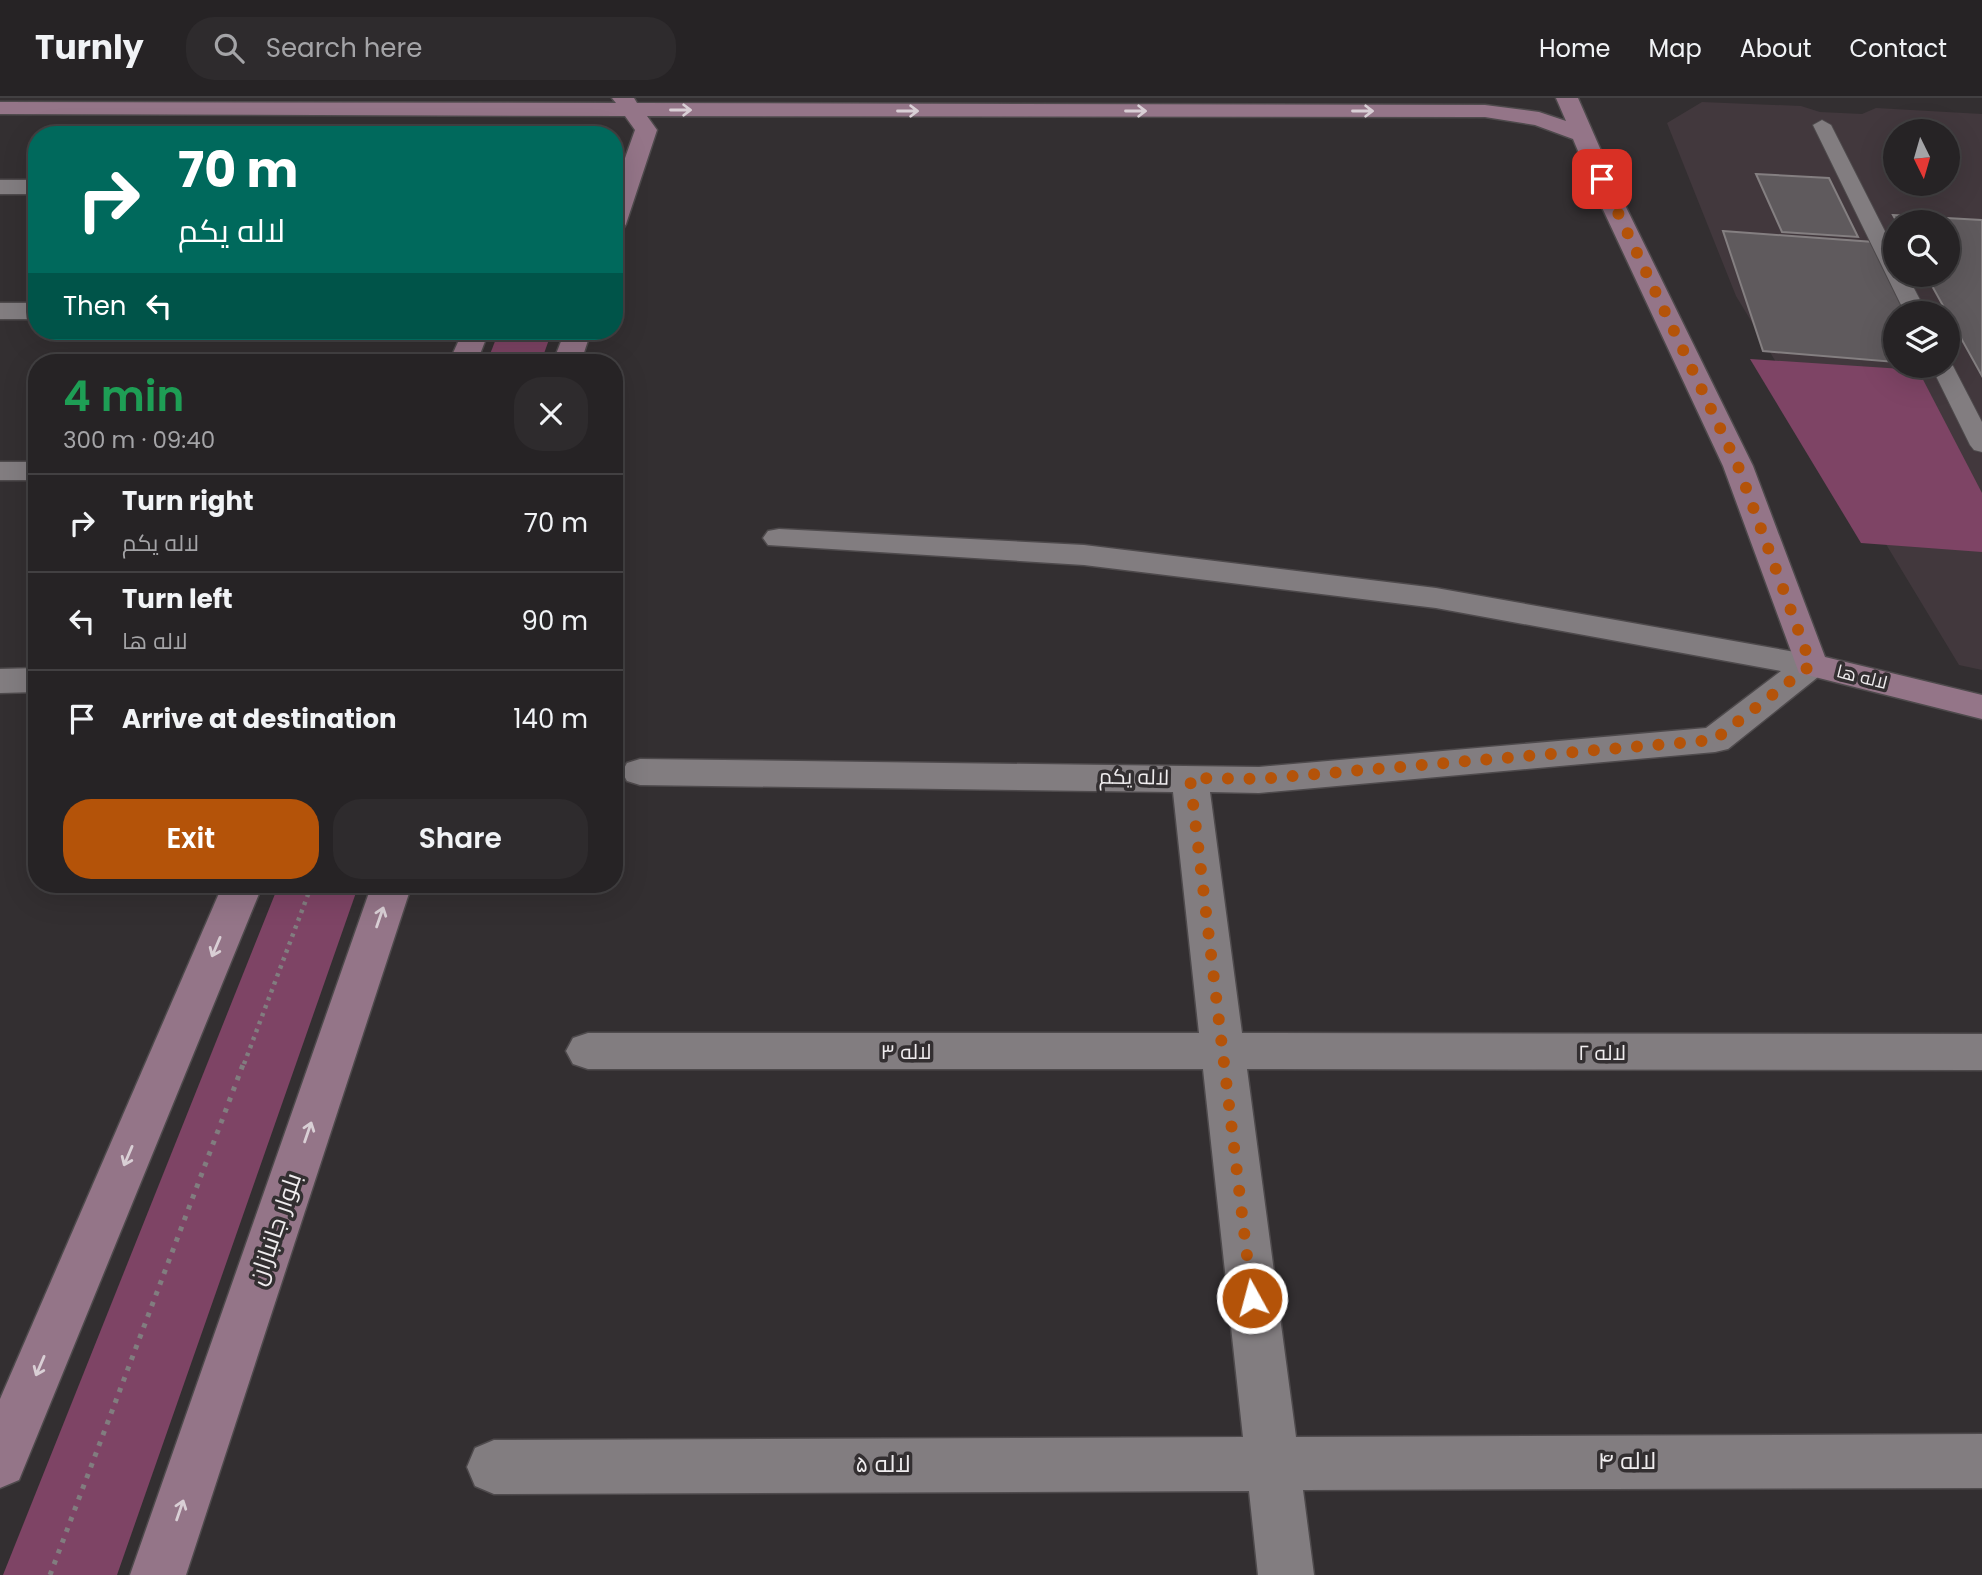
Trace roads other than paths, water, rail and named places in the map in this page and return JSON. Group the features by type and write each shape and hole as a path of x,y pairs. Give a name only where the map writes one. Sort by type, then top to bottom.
{"main road":[{"path":"1540,98 1574,114"},
{"path":"567,126 597,104"},
{"path":"0,107 627,104 1485,111 1539,119 1574,114"},
{"path":"623,198 646,130 627,104"},
{"name":"لاله ها","path":"1574,114 1656,298 1738,466 1811,665 1982,707"},
{"path":"0,1461 239,893"},
{"name":"بلوار جانبازان","path":"158,1575 388,893"}],"street":[{"path":"0,187 28,187"},
{"path":"0,311 28,311"},
{"path":"0,471 28,471"},
{"path":"779,538 1084,555 1341,586 1436,598 1811,665"},
{"name":"لاله یکم","path":"640,772 1259,779 1714,740 1811,665"},
{"path":"0,681 28,680"},
{"path":"1190,778 1286,1575"},
{"name":"لاله ۳","path":"588,1051 1223,1054"},
{"name":"لاله ۲","path":"1223,1054 1982,1052"},
{"name":"لاله ۴","path":"1272,1462 1982,1461"},
{"name":"لاله ۵","path":"494,1466 1272,1462"}],"lane":[{"path":"1822,125 1883,247"},
{"path":"1948,378 1982,445"}]}
